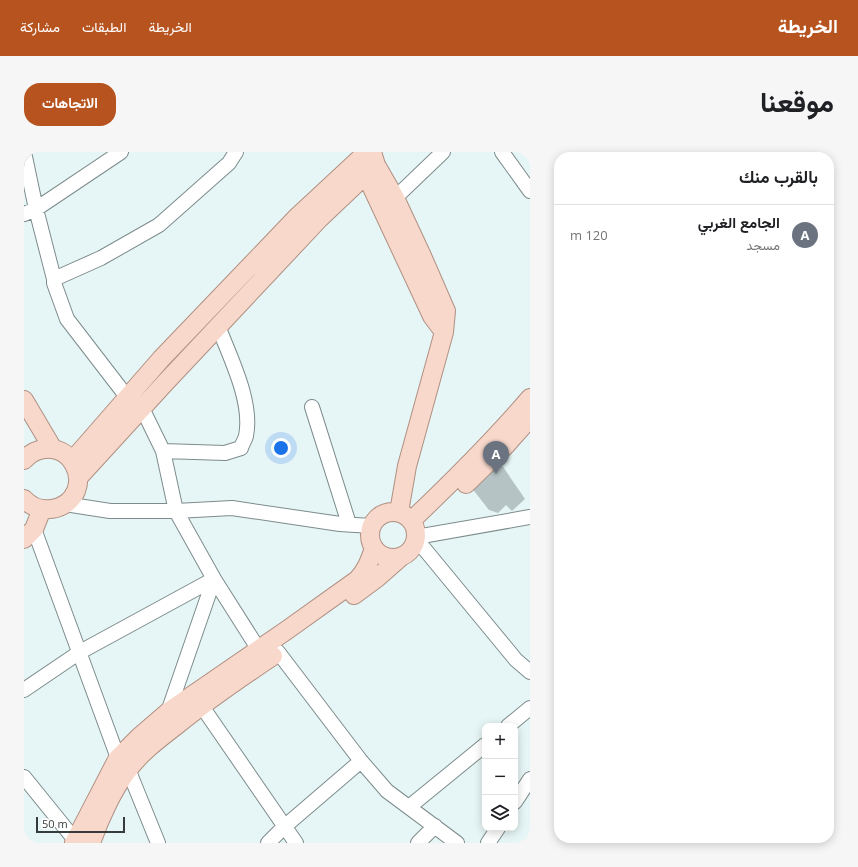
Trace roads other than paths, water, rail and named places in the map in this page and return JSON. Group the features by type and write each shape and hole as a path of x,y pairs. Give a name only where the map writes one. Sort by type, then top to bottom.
{"main road":[{"path":"123,764 148,747 201,706 278,652 377,578 408,552 412,529 407,466 444,332 446,311 395,198 366,159"},
{"path":"78,478 319,219 366,159"},
{"path":"366,159 432,316 444,332"},
{"path":"72,461 161,359 298,216 366,159"},
{"path":"412,529 448,487 530,398"},
{"path":"24,400 53,449"},
{"path":"412,529 506,445 530,418"},
{"path":"24,460 34,451 43,448 53,449 69,457 74,463 78,478 76,492 70,500 52,509 42,509 33,506 24,499"},
{"path":"29,534 42,509"},
{"path":"402,556 394,558 380,554 374,548 371,541 371,526 382,514 389,512 412,529"},
{"path":"80,842 96,829 119,783 123,764 139,737 168,712 259,650 357,580 363,573 370,560 374,548"}],"street":[{"path":"24,152 30,211 67,319 127,398 142,408 163,451 176,511 214,579 259,650"},
{"path":"30,211 121,152"},
{"path":"54,279 101,258 159,225 228,163 236,152"},
{"path":"395,198 443,152"},
{"path":"507,154 530,191"},
{"path":"163,451 225,453 241,448 246,436 244,394 218,326"},
{"path":"312,407 349,524"},
{"path":"64,504 110,511 176,511 232,508 340,524 371,526"},
{"path":"530,517 412,529 422,546 516,660 530,672"},
{"path":"29,534 80,652 123,764 158,843"},
{"path":"24,690 80,652 214,579"},
{"path":"168,712 214,579"},
{"path":"278,652 361,761 387,791 457,843"},
{"path":"201,706 296,843"},
{"path":"512,723 530,708"},
{"path":"409,807 482,747"},
{"path":"268,843 284,827 361,761"},
{"path":"24,777 80,842"},
{"path":"518,797 530,779"},
{"path":"418,843 435,826"},
{"path":"284,827 288,843"},
{"path":"488,843 496,831"}],"place":[{"name":"الجامع الغربي","path":"496,474"}]}
